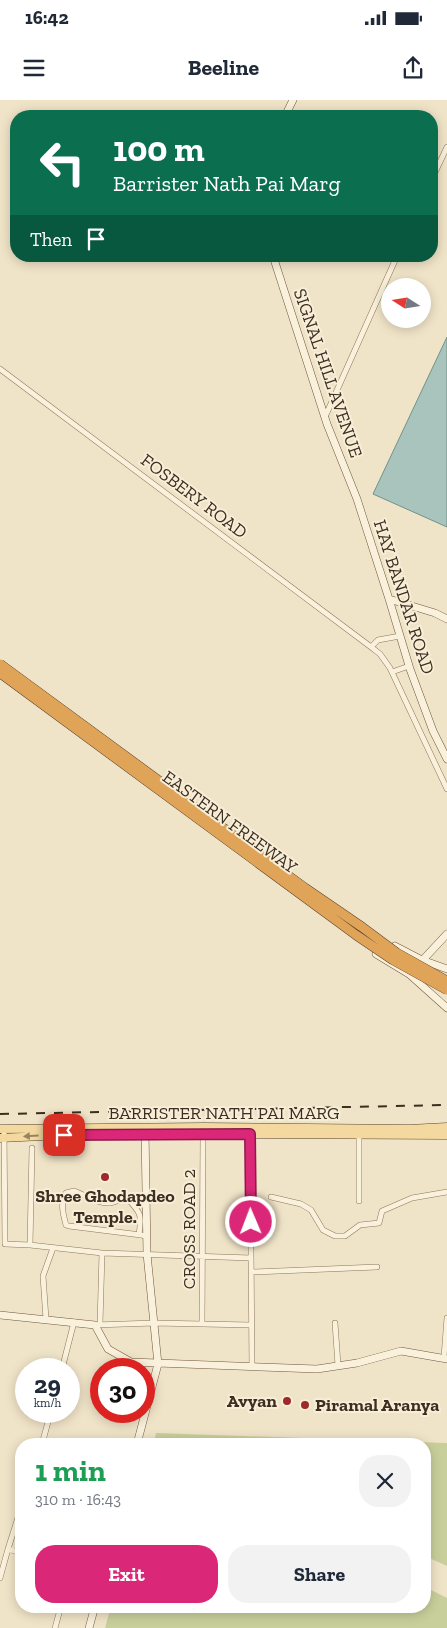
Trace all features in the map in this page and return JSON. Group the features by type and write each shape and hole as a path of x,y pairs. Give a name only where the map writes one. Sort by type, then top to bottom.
{"highway":[{"name":"EASTERN FREEWAY","path":"0,664 281,871 397,953 447,979"},
{"name":"EASTERN FREEWAY","path":"0,675 356,935 393,960 447,990"}],"main road":[{"name":"BARRISTER NATH PAI MARG","path":"2,1133 64,1135 145,1131 447,1127"},
{"name":"BARRISTER NATH PAI MARG","path":"145,1131 203,1135 233,1131 250,1134 447,1135"}],"street":[{"path":"438,167 447,148"},
{"name":"SIGNAL HILL AVENUE","path":"275,262 325,417 356,499"},
{"path":"325,417 394,262"},
{"name":"FOSBERY ROAD","path":"0,369 380,654 392,672 447,789"},
{"name":"HAY BANDAR ROAD","path":"356,499 409,666 433,731 447,759"},
{"path":"389,599 447,619"},
{"path":"371,647 378,640 400,636"},
{"path":"0,660 400,950 447,969"},
{"path":"392,672 409,666"},
{"path":"0,675 390,964 409,974 447,1008"},
{"path":"409,974 447,934"},
{"path":"409,974 447,979"},
{"path":"143,1236 145,1131"},
{"path":"2,1133 5,1244 102,1253 251,1258"},
{"path":"250,1134 252,1367"},
{"name":"CROSS ROAD 2","path":"202,1324 203,1135"},
{"path":"359,1135 359,1201"},
{"path":"30,1245 32,1148"},
{"path":"139,1438 158,1364 147,1254 139,1210 127,1198 105,1203 89,1199 74,1191 66,1193 63,1198 63,1214 66,1225 143,1236"},
{"path":"271,1197 301,1204 311,1210 323,1230 335,1236 345,1236 360,1225 379,1223 382,1211 412,1198 447,1192"},
{"path":"46,1319 43,1276 53,1248"},
{"path":"102,1253 97,1324 108,1349 131,1362 317,1369 357,1363 400,1351 446,1358 447,1318"},
{"path":"251,1272 377,1266"},
{"path":"0,1314 97,1324 251,1325"},
{"path":"65,1358 74,1322"},
{"path":"335,1323 338,1366"},
{"path":"44,1438 48,1423"},
{"path":"0,1578 15,1527"},
{"path":"8,1549 15,1551"},
{"path":"55,1628 59,1613"},
{"path":"89,1628 93,1613"}],"green space":[{"path":"156,1433 302,1438 155,1438"},
{"path":"431,1442 447,1443 447,1566 431,1559"},
{"path":"431,1590 447,1598 447,1628 105,1628 109,1613 431,1613"}],"water":[{"path":"447,337 447,527 373,494"}],"railway":[{"path":"0,1114 447,1105"}],"place":[{"name":"Shree Ghodapdeo Temple.","path":"105,1177"},
{"name":"Avyan","path":"287,1401"},
{"name":"Piramal Aranya","path":"305,1405"}],"route":[{"path":"64,1135 250,1134 251,1222"}]}
